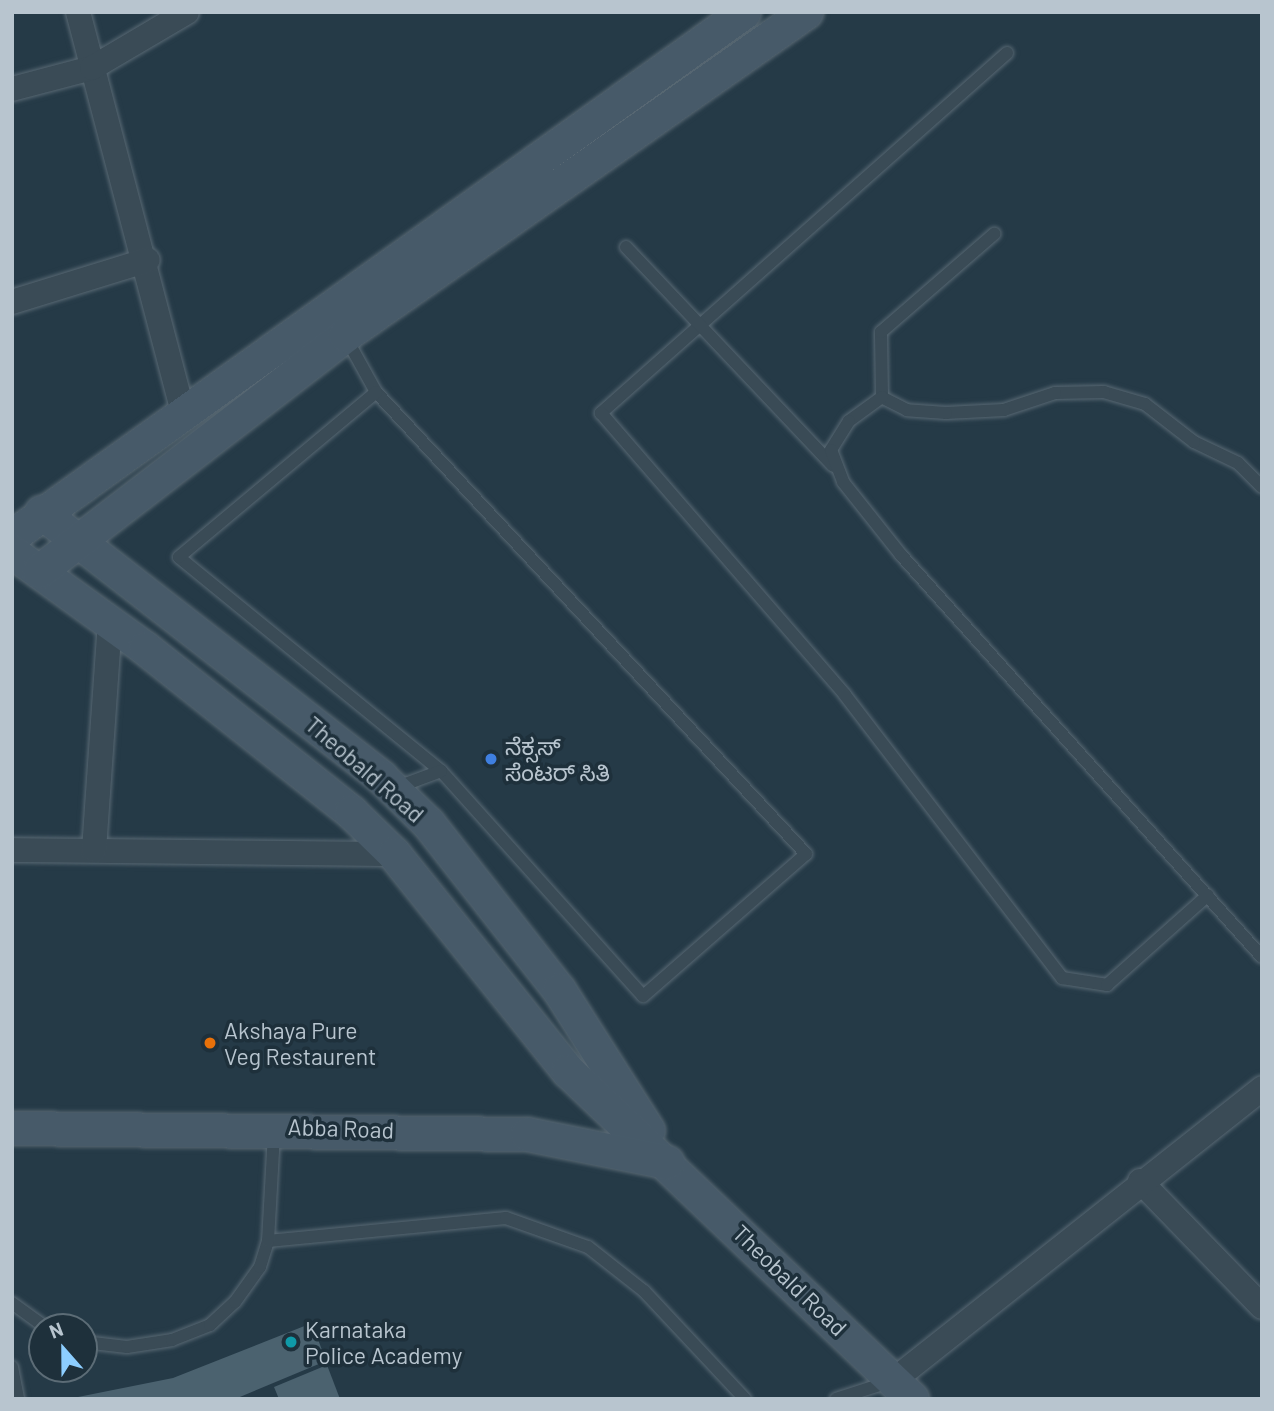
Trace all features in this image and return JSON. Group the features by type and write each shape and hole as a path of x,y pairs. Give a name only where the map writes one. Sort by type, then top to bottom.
{"main road":[{"path":"12,536 41,512 744,12"},
{"path":"39,571 345,335 806,12"},
{"name":"Theobald Road","path":"41,512 76,544 173,611 394,788 559,990 667,1162"},
{"name":"Theobald Road","path":"12,552 110,622 351,812 394,854 568,1071 667,1162 903,1389"},
{"name":"Abba Road","path":"12,1128 274,1126 527,1134 667,1162"}],"street":[{"path":"78,12 148,260 183,413"},
{"path":"12,89 92,68 187,12"},
{"path":"12,302 148,260"},
{"path":"94,850 110,622"},
{"path":"12,850 394,854"},
{"path":"903,1389 1140,1181 1262,1088"},
{"path":"1140,1181 1262,1307"}],"lane":[{"path":"1007,53 601,414 845,695 1062,978 1107,985 1208,895"},
{"path":"881,397 881,332 994,234"},
{"path":"626,247 833,466 901,555 1262,957"},
{"path":"345,335 376,393 806,854 643,996 440,771 179,557 376,393"},
{"path":"881,397 907,410 946,413 1004,410 1055,393 1104,392 1145,404 1194,442 1238,463 1262,487"},
{"path":"833,466 831,450 849,421 881,397"},
{"path":"394,788 440,771"},
{"path":"98,1343 146,1346 210,1325 249,1286 268,1241 274,1126"},
{"path":"268,1241 506,1218 588,1247 644,1291 745,1399"},
{"path":"12,1303 28,1315"},
{"path":"12,1367 18,1399"},
{"path":"836,1399 903,1389"}],"building":[{"name":"Karnataka Police Academy","path":"312,1323 326,1361 235,1399 68,1399 173,1378"},
{"path":"327,1365 340,1399 279,1399 274,1387"}],"place":[{"name":"ನೆಕ್ಸಸ್ ಸೆಂಟರ್ ಸಿತಿ","path":"491,759"},
{"name":"Akshaya Pure Veg Restaurent","path":"210,1043"},
{"name":"Karnataka Police Academy","path":"291,1342"}]}
